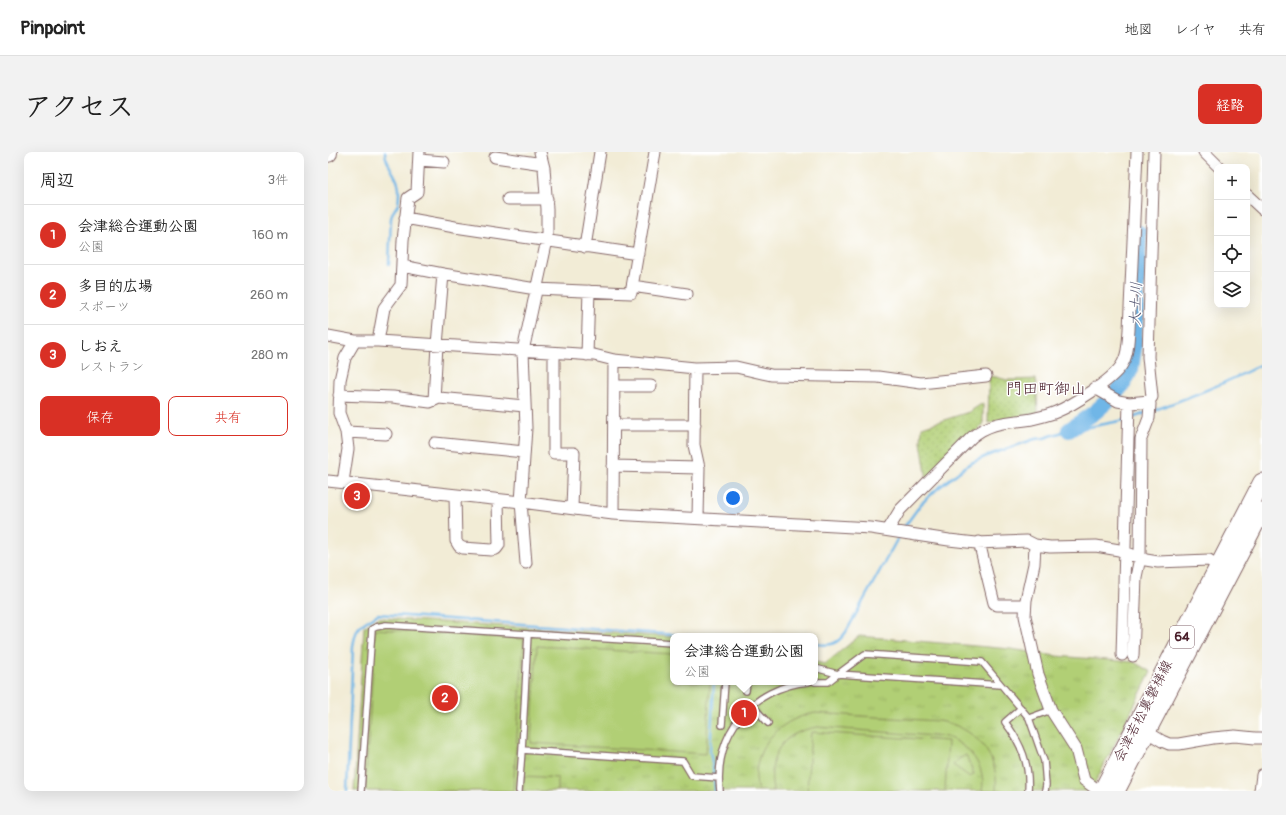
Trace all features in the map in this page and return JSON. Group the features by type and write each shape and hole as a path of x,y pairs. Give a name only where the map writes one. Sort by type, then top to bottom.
{"main road":[{"name":"会津若松裏磐梯線","path":"1116,791 1147,732 1224,570 1262,482"},
{"name":"会津若松裏磐梯線","path":"1100,791 1224,570 1262,511"}],"street":[{"path":"526,562 520,502 526,428 523,351 547,240 547,199 544,164 540,152"},
{"path":"585,246 600,152"},
{"path":"402,266 443,274 536,288 631,293 655,152"},
{"path":"888,530 900,510 972,437 981,430 992,425 1034,418 1057,412 1111,377 1121,366 1126,354 1130,330 1137,152"},
{"path":"1095,388 1118,401 1129,403 1148,401 1152,397 1148,357 1154,152"},
{"path":"1204,152 1216,164"},
{"path":"378,341 384,308 401,284 405,218 408,198 417,192 419,156 444,162"},
{"path":"495,157 544,164"},
{"path":"1250,198 1262,209"},
{"path":"508,199 547,199"},
{"path":"405,218 638,254"},
{"path":"434,400 443,274"},
{"path":"632,286 687,294"},
{"path":"587,355 589,291"},
{"path":"328,336 355,341 378,341 587,355 614,360 695,368 736,367 771,375 878,377 891,380 921,382 986,376"},
{"path":"343,482 348,449 346,432 339,413 340,380 345,358 355,341"},
{"path":"554,353 554,453 574,453 572,508"},
{"path":"613,514 614,360"},
{"path":"695,368 694,445 699,468 698,518"},
{"path":"614,386 651,386"},
{"path":"339,396 393,397 430,402 440,398 525,406"},
{"path":"1133,656 1136,577 1140,558 1141,439 1150,418 1150,404 1148,401"},
{"path":"1122,655 1129,403"},
{"path":"614,425 694,425"},
{"path":"346,432 386,434"},
{"path":"435,443 524,452"},
{"path":"613,466 699,468"},
{"path":"328,481 572,508 613,514 871,528 948,540 979,542 1026,540 1035,544 1050,547 1091,546 1119,550 1140,558 1158,562 1209,560 1224,570"},
{"path":"455,495 456,541 463,548 496,549 498,545 498,500"},
{"path":"979,542 994,603 997,605 1025,605"},
{"path":"1035,544 1034,564 1025,605 1025,616 1038,674 1051,710 1076,749 1084,780 1100,791"},
{"path":"1147,732 1169,744 1179,744 1235,736 1262,740"},
{"path":"1260,791 1262,775"}],"lane":[{"path":"361,791 372,629 376,626 386,625 670,643"},
{"path":"519,791 528,634"},
{"path":"818,682 828,682 865,654 982,662 1030,718 1044,761 1045,791"},
{"path":"818,669 838,674 1001,685"},
{"path":"722,725 725,685"},
{"path":"746,691 747,685"},
{"path":"720,791 719,778 722,756 728,735 744,712 767,694 780,688 794,685"},
{"path":"752,705 768,723"},
{"path":"1021,708 1005,722 1018,740 1024,755 1028,770 1028,791"},
{"path":"1030,718 1051,710"},
{"path":"522,750 683,761 692,776 719,778"}],"green space":[{"path":"989,376 1007,380 1036,379 1038,413 988,423"},
{"path":"983,403 983,425 927,480 921,442 922,427 969,412"},
{"path":"379,618 670,637 670,685 818,685 818,663 825,664 859,636 1011,649 1056,656 1134,662 1151,672 1091,791 354,791 364,627"},
{"path":"375,629 524,639 513,791 365,791"},
{"path":"537,646 670,654 670,685 710,685 706,754 531,743"},
{"path":"815,713 938,721 951,724 973,735 989,754 994,765 996,791 982,791 982,773 979,765 969,751 962,745 947,737 818,727 795,734 786,740 779,748 772,767 773,791 758,791 756,777 757,763 768,740 789,722 801,716"},
{"path":"811,732 948,741 945,791 807,791"},
{"path":"966,755 974,774 970,777 953,765"},
{"path":"524,776 558,778 558,791 523,791"}],"waterway":[{"path":"385,152 387,161 399,188 398,204 391,218 389,264"},
{"name":"大土川","path":"1069,430 1095,412 1112,397 1124,383 1131,369 1134,349 1139,233"},
{"path":"1152,411 1222,384 1262,364"},
{"path":"1132,418 1146,413"},
{"path":"902,530 921,504 937,489 969,464 989,455 1035,439 1044,438 1069,430 1125,420"},
{"path":"818,644 833,644 846,632 899,536"},
{"path":"347,791 353,646 356,633 360,626 378,614 670,635"},
{"path":"714,685 710,752 715,791"}],"place":[{"name":"しおえ","path":"357,496"},
{"name":"多目的広場","path":"445,698"},
{"name":"会津総合運動公園","path":"744,713"}],"district":[{"name":"門田町御山","path":"1046,389"}]}
